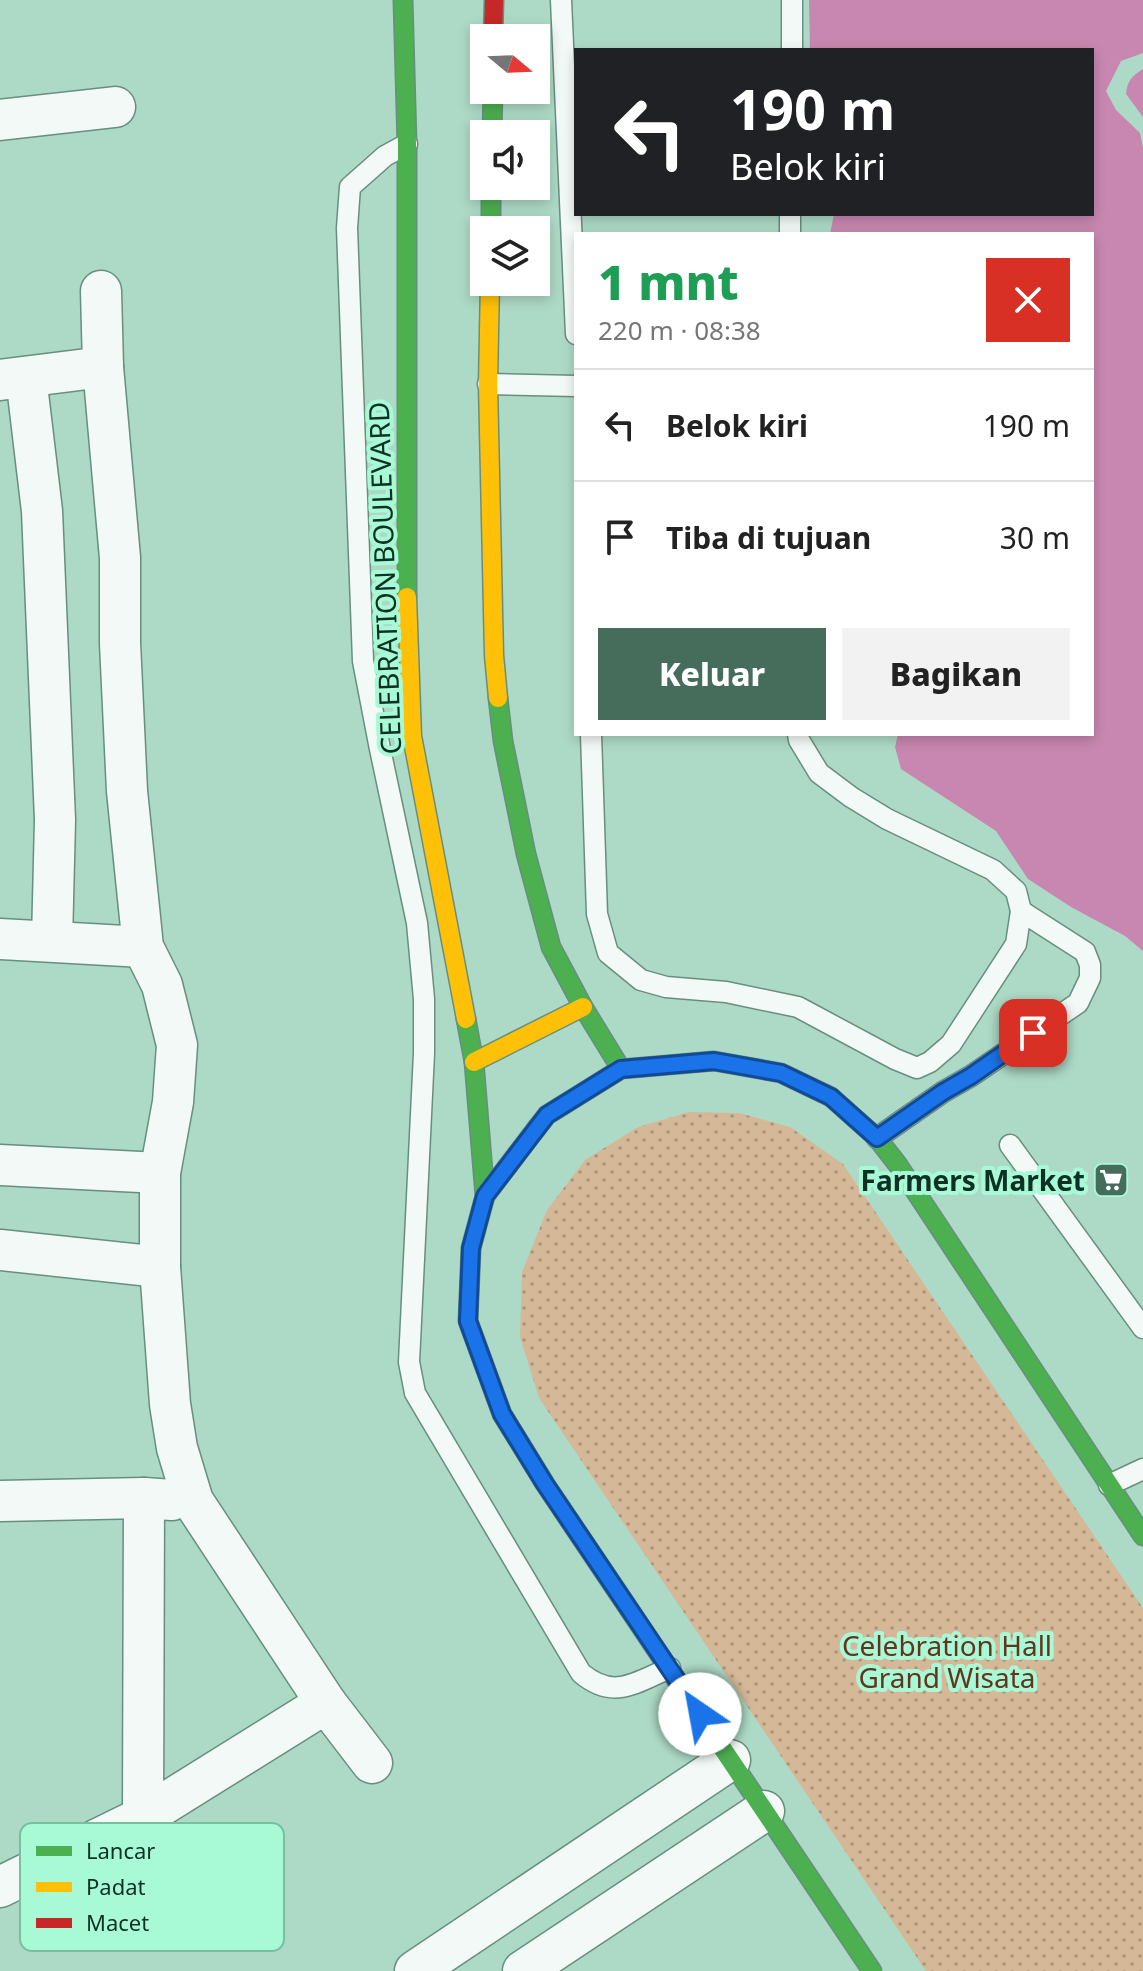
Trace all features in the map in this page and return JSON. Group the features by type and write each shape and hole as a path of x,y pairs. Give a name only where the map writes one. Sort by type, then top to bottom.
{"street":[{"name":"CELEBRATION BOULEVARD","path":"403,0 407,144 406,561 412,736 474,1062 485,1196"},
{"path":"493,24 494,0"},
{"path":"0,120 115,107"},
{"path":"101,291 103,367 120,558 120,643 127,791 143,947 162,985 177,1045 173,1102 160,1173 160,1267 170,1404 177,1448 193,1501 326,1703 372,1763"},
{"path":"490,296 488,384 494,655 503,741 526,854 551,947 621,1069"},
{"path":"52,941 55,820 42,511 13,379 103,367"},
{"path":"0,939 143,947"},
{"path":"474,1062 583,1007"},
{"path":"872,1971 545,1484 502,1414 468,1321 471,1248 485,1196 547,1115 621,1069 714,1061 781,1073 831,1097 877,1138 898,1165 1142,1531"},
{"path":"0,1165 160,1173"},
{"path":"0,1250 160,1267"},
{"path":"0,1501 144,1498 193,1501"},
{"path":"143,1817 144,1498"},
{"path":"131,1823 326,1703"},
{"path":"415,1971 730,1760"},
{"path":"523,1971 764,1811"},
{"path":"0,1887 20,1877"}],"lane":[{"path":"561,0 574,289"},
{"path":"792,0 792,48"},
{"path":"407,144 385,156 350,187 347,228 363,661 417,923 424,999 409,1362 415,1393 581,1673 606,1688 629,1686 670,1668"},
{"path":"488,384 574,386"},
{"path":"591,736 597,914 608,953 641,980 666,987 726,992 798,1007 917,1068 930,1062 951,1044 1016,944 1021,911 1016,891 993,870 887,819 851,797 819,773 798,736"},
{"path":"877,1138 1078,1003 1090,978 1090,965 1085,952 1021,911"},
{"path":"1010,1145 1143,1328"},
{"path":"1109,1485 1143,1469"}],"green space":[{"name":"Celebration Hall Grand Wisata","path":"689,1112 739,1113 790,1127 843,1164 1143,1608 1143,1971 926,1971 539,1398 520,1337 522,1272 547,1210 585,1160 638,1127"}],"shaded area":[{"path":"809,0 1143,0 1143,53 1121,61 1106,91 1116,110 1140,133 1143,148 1143,951 1125,936 1028,879 996,831 901,769 895,747 898,736 1094,736 1094,232 830,232 834,216 1094,216 1094,48 810,48"},
{"path":"1143,69 1143,117 1126,94 1131,79"}],"traffic: fast":[{"path":"403,0 407,144 407,597"},
{"path":"492,120 493,104"},
{"path":"491,200 491,216"},
{"path":"498,698 503,741 526,854 551,947 621,1069"},
{"path":"466,1019 474,1062 485,1196"},
{"path":"831,1097 877,1138 898,1165 1143,1536"},
{"path":"536,1129 485,1196 471,1248 468,1321 502,1414 545,1484 872,1971"}],"traffic: slow":[{"path":"490,296 488,384 494,655 498,698"},
{"path":"407,597 412,736 466,1019"},
{"path":"474,1062 583,1007"},
{"path":"536,1129 547,1115 621,1069 714,1061 781,1073 831,1097"}],"traffic: jam":[{"path":"493,24 494,0"}],"place":[{"name":"Farmers Market","path":"1111,1180"}],"route":[{"path":"700,1714 545,1484 502,1414 468,1321 471,1248 485,1196 547,1115 621,1069 714,1061 781,1073 831,1097 877,1138 1033,1033"}]}
